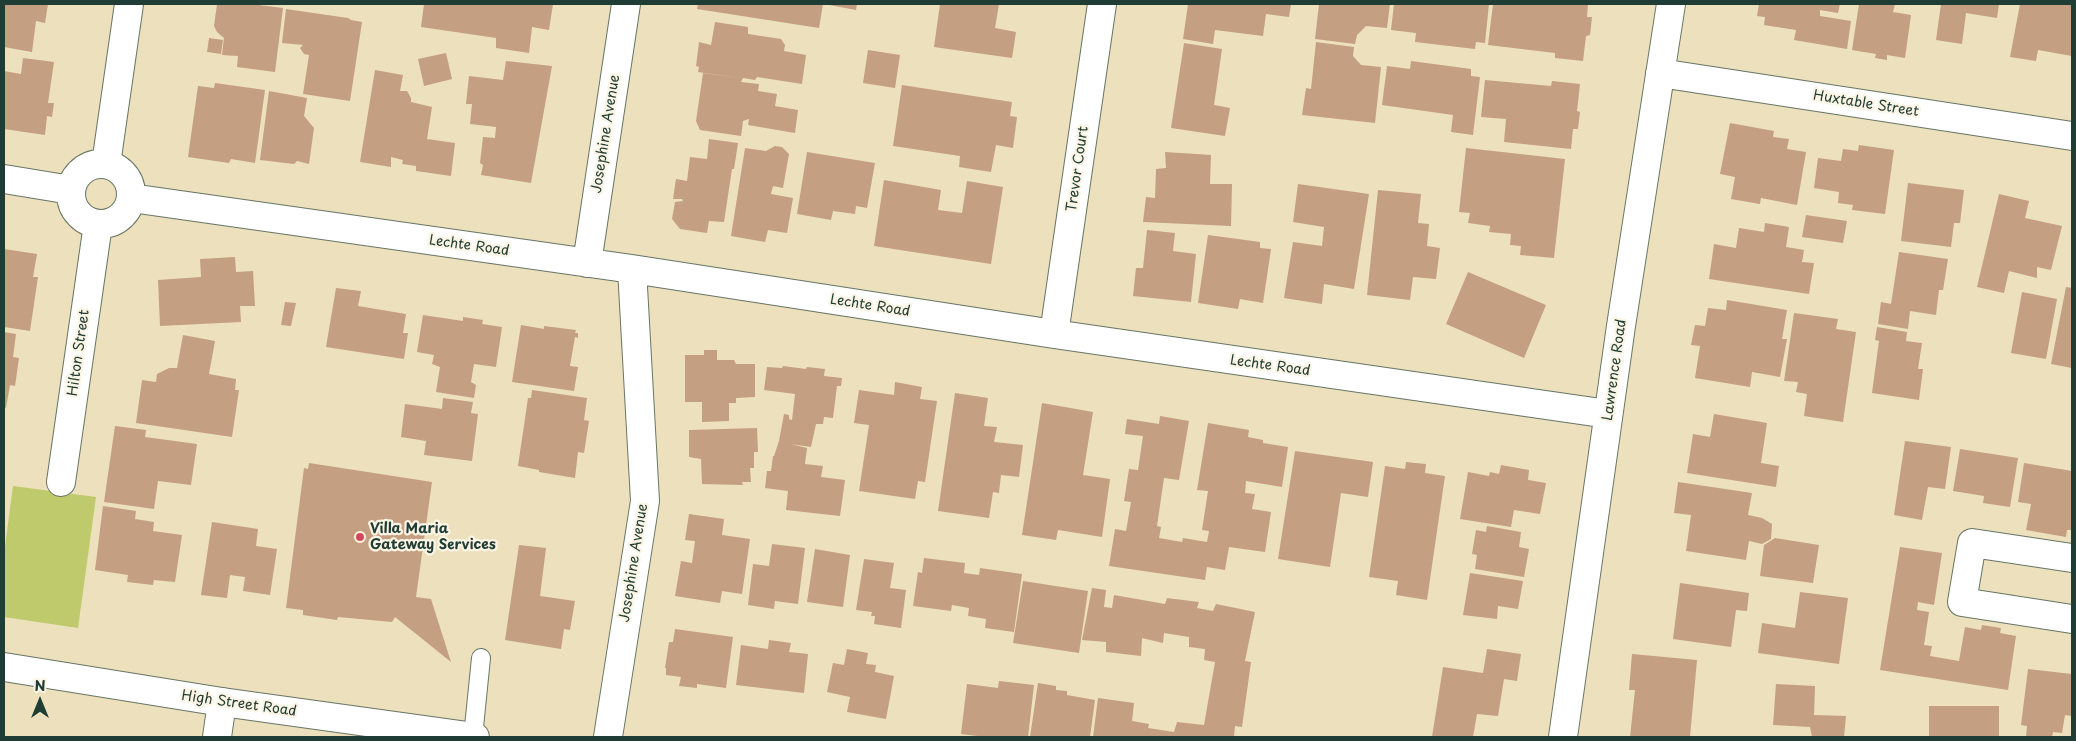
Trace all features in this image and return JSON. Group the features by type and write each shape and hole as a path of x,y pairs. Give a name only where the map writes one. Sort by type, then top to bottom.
{"street":[{"path":"106,164 130,4"},
{"name":"Josephine Avenue","path":"586,263 626,4"},
{"name":"Trevor Court","path":"1054,334 1102,4"},
{"name":"Lawrence Road","path":"1564,737 1608,414 1671,4"},
{"name":"Huxtable Street","path":"1660,73 2072,136"},
{"path":"106,164 115,167 127,179 131,198 126,211 118,219 98,224 88,221 79,214 74,206 72,190 74,179 83,170 95,165 106,164"},
{"path":"4,179 72,190"},
{"name":"Lechte Road","path":"131,198 632,269 1054,334 1608,414"},
{"name":"Hilton Street","path":"61,482 98,224"},
{"name":"Josephine Avenue","path":"608,737 645,501 632,269"},
{"path":"2072,558 1972,543 1962,602 2072,619"},
{"name":"High Street Road","path":"4,667 222,702 474,737"},
{"path":"217,737 222,702"}],"lane":[{"path":"474,737 481,658"}],"green space":[{"path":"13,486 96,497 78,628 4,617 4,554"}],"building":[{"path":"4,4 48,4 45,23 36,21 32,52 4,47"},
{"path":"217,4 251,4 283,8 275,72 237,67 238,56 222,55 224,38 217,32 214,26"},
{"path":"424,4 553,4 549,30 532,27 529,53 496,48 496,38 421,27"},
{"path":"698,4 823,4 819,28 697,9"},
{"path":"824,4 857,4 856,10"},
{"path":"940,4 999,4 995,28 1016,32 1012,58 934,47"},
{"path":"1188,4 1291,4 1289,17 1266,14 1263,36 1215,30 1213,44 1183,39"},
{"path":"1319,4 1390,4 1387,28 1366,26 1357,35 1355,44 1315,39"},
{"path":"1394,4 1489,4 1485,43 1476,42 1475,49 1415,42 1416,33 1391,30"},
{"path":"1493,4 1588,4 1587,17 1592,17 1590,35 1586,36 1583,61 1555,58 1555,53 1488,45"},
{"path":"1759,4 1840,4 1838,13 1820,10 1820,16 1851,21 1847,49 1794,40 1796,30 1764,25 1765,17 1757,16"},
{"path":"1859,4 1895,4 1893,12 1911,15 1905,58 1887,55 1887,60 1875,58 1876,54 1852,50"},
{"path":"1941,4 1999,4 1997,18 1966,13 1962,44 1936,40"},
{"path":"2020,4 2072,4 2072,56 2038,50 2036,61 2010,57"},
{"path":"286,9 348,18 362,22 350,101 303,94 309,55 304,54 300,48 303,45 282,43"},
{"path":"715,22 748,27 748,34 781,39 785,45 784,51 806,55 802,84 757,77 755,80 743,78 741,82 759,84 758,91 777,94 775,106 798,110 795,133 748,125 749,119 743,121 741,136 700,130 696,121 703,73 740,78 698,72 699,67 696,66 699,42 711,45"},
{"path":"209,38 223,40 221,54 207,52"},
{"path":"1316,42 1354,47 1353,56 1361,65 1381,67 1375,123 1302,115 1306,88 1311,89"},
{"path":"1184,43 1222,49 1214,105 1230,108 1225,136 1171,128"},
{"path":"868,50 900,55 895,88 863,83"},
{"path":"446,53 452,79 424,86 418,59"},
{"path":"23,58 54,62 48,103 54,103 52,117 47,116 45,135 4,129 4,71 21,74"},
{"path":"506,61 552,66 531,183 481,175 483,165 480,163 483,137 495,138 496,127 470,124 472,104 466,104 469,76 503,80"},
{"path":"1411,61 1471,69 1471,76 1480,77 1473,135 1451,132 1453,115 1382,105 1387,66 1410,69"},
{"path":"375,70 403,75 400,91 407,91 411,102 432,107 427,139 455,143 451,176 416,171 416,166 402,164 403,160 391,157 391,167 360,162"},
{"path":"1485,80 1551,86 1552,81 1580,84 1577,111 1580,112 1578,129 1573,129 1571,149 1504,142 1506,119 1481,117"},
{"path":"215,83 265,90 255,163 231,159 229,163 188,157 198,86 214,88"},
{"path":"902,85 1012,102 1010,116 1017,117 1013,148 996,145 991,172 959,167 960,156 893,146"},
{"path":"269,91 307,98 304,116 314,128 309,164 297,161 294,164 260,160"},
{"path":"1730,123 1774,131 1773,137 1789,139 1787,149 1806,152 1797,205 1761,198 1760,204 1731,199 1735,177 1720,174"},
{"path":"709,139 738,143 724,222 709,221 707,233 680,229 672,219 675,202 683,201 682,199 673,199 676,179 687,181 690,157 707,159"},
{"path":"1859,145 1894,150 1885,214 1852,210 1853,205 1838,203 1839,192 1814,188 1818,158 1841,161 1843,149 1858,151"},
{"path":"775,146 782,147 789,154 783,188 773,186 771,194 793,198 787,233 768,230 765,242 731,236 745,148 766,151"},
{"path":"1466,148 1565,159 1554,258 1520,255 1521,246 1510,245 1511,234 1489,232 1490,226 1468,223 1470,213 1459,212"},
{"path":"807,152 875,163 867,208 856,206 855,214 833,211 831,220 797,214"},
{"path":"1165,152 1211,155 1210,184 1232,184 1231,226 1143,222 1146,197 1155,198 1156,169 1166,168"},
{"path":"884,180 941,190 938,210 962,213 967,181 1003,187 991,264 874,246"},
{"path":"1908,183 1964,190 1960,223 1954,223 1951,247 1901,241"},
{"path":"1298,184 1369,194 1354,289 1324,284 1322,304 1284,298 1293,242 1322,246 1324,227 1293,222"},
{"path":"1378,190 1421,194 1418,223 1429,224 1427,246 1440,248 1436,279 1413,277 1410,300 1367,295"},
{"path":"1999,194 2029,201 2025,218 2062,226 2051,270 2037,267 2037,278 2009,271 2004,293 1977,287"},
{"path":"1806,215 1847,221 1843,243 1802,237"},
{"path":"1765,223 1789,227 1786,247 1804,250 1802,262 1814,263 1809,294 1709,279 1714,244 1736,248 1739,228 1764,232"},
{"path":"1147,230 1175,233 1173,251 1196,254 1191,302 1133,296 1136,268 1143,268"},
{"path":"1208,235 1260,242 1260,248 1271,249 1263,303 1240,299 1238,309 1198,303"},
{"path":"4,249 37,254 33,277 38,277 30,331 4,327"},
{"path":"1899,252 1948,259 1943,290 1939,290 1936,315 1910,311 1908,329 1878,324 1881,302 1891,304"},
{"path":"235,257 236,272 253,271 255,306 240,306 241,322 160,326 158,280 201,277 200,259"},
{"path":"1468,272 1546,305 1524,358 1446,324"},
{"path":"2066,287 2072,288 2072,368 2051,364"},
{"path":"336,288 361,291 358,306 406,314 403,333 408,333 404,359 326,347"},
{"path":"2022,292 2057,299 2046,359 2011,353"},
{"path":"1727,300 1787,310 1782,339 1787,339 1780,377 1752,372 1750,387 1695,378 1700,346 1691,345 1695,325 1705,326 1708,308 1726,310"},
{"path":"285,302 296,303 291,326 281,325"},
{"path":"1794,313 1838,319 1836,329 1856,332 1843,422 1804,416 1807,394 1796,392 1798,382 1784,381"},
{"path":"423,315 463,321 463,317 483,320 482,324 502,327 496,367 474,364 471,382 476,385 474,398 436,392 440,367 432,364 434,355 417,352"},
{"path":"521,325 544,329 544,326 576,330 575,333 578,333 578,338 575,337 570,366 578,367 574,391 512,382"},
{"path":"1877,327 1907,332 1906,341 1922,343 1918,369 1923,369 1919,400 1872,393 1879,341 1875,340"},
{"path":"4,332 16,334 13,357 19,358 15,386 10,385 6,408 4,407"},
{"path":"183,335 215,341 209,374 236,379 235,390 239,390 232,437 136,423 142,380 156,382 157,374 169,368 177,368"},
{"path":"704,350 717,350 717,360 734,360 736,364 755,364 755,397 736,398 736,403 729,403 729,421 702,422 702,402 685,402 685,355 704,355"},
{"path":"783,366 825,369 824,376 842,378 841,386 837,386 833,418 824,417 823,424 816,424 811,447 791,444 807,448 805,464 823,466 821,477 845,480 840,516 786,510 788,491 765,488 767,471 771,471 784,414 789,415 789,419 792,420 795,394 764,390 767,367 782,368"},
{"path":"895,382 922,387 920,399 937,401 925,482 918,481 915,499 859,491 869,425 854,423 859,390 894,395"},
{"path":"532,390 587,398 584,420 589,421 584,453 578,452 575,478 539,472 539,470 518,466 528,398 531,398"},
{"path":"955,393 988,398 984,426 997,427 994,442 1023,445 1019,477 1001,475 999,493 993,492 989,518 938,511"},
{"path":"443,398 473,402 471,413 478,414 472,461 424,455 426,441 401,437 405,404 442,409"},
{"path":"1042,403 1093,412 1083,475 1110,479 1102,537 1058,530 1056,540 1022,535"},
{"path":"1714,414 1767,423 1761,463 1779,466 1776,487 1687,473 1693,434 1710,437"},
{"path":"1160,416 1189,421 1179,480 1164,478 1157,526 1161,527 1159,538 1182,542 1183,538 1207,542 1209,531 1202,530 1208,491 1197,490 1208,423 1249,430 1248,437 1263,440 1263,443 1288,447 1282,487 1246,481 1245,493 1255,494 1252,509 1271,512 1265,552 1229,547 1225,570 1207,567 1205,580 1109,566 1115,529 1126,531 1131,502 1124,501 1129,469 1138,470 1143,436 1125,434 1127,419 1159,424"},
{"path":"115,426 146,430 145,437 197,444 191,485 158,481 154,509 104,502"},
{"path":"757,428 758,452 754,452 754,468 750,468 751,482 742,482 743,485 702,484 701,459 689,457 689,430"},
{"path":"1905,441 1951,447 1945,489 1928,487 1922,520 1894,515"},
{"path":"1960,449 2018,458 2010,507 1983,503 1984,496 1953,491"},
{"path":"1295,451 1373,462 1368,497 1341,493 1330,567 1278,559"},
{"path":"1406,462 1426,464 1425,473 1445,476 1427,600 1396,595 1398,581 1369,577 1385,466 1405,469"},
{"name":"Villa Maria Gateway Services","path":"309,463 432,482 416,597 431,599 451,662 395,617 392,622 338,617 337,620 303,615 303,610 286,608 304,468 308,469"},
{"path":"2024,463 2072,471 2072,530 2067,530 2066,537 2026,530 2031,504 2018,502"},
{"path":"1501,465 1529,470 1528,480 1546,483 1540,514 1514,510 1511,527 1460,519 1468,472 1489,476 1490,472 1499,474"},
{"path":"1678,482 1752,493 1748,515 1762,518 1772,524 1771,539 1762,544 1749,541 1746,560 1686,551 1691,515 1674,513"},
{"path":"103,506 136,511 135,519 154,522 153,531 182,535 175,582 154,580 153,585 127,582 128,575 95,570"},
{"path":"689,514 724,519 722,535 750,539 742,594 722,591 720,603 675,596 681,561 692,563 695,541 685,540"},
{"path":"212,522 258,529 256,546 277,549 270,595 243,591 245,577 230,575 227,598 201,595"},
{"path":"1487,526 1521,532 1519,547 1529,549 1524,577 1475,569 1477,555 1472,554 1476,530 1486,532"},
{"path":"1775,538 1819,545 1813,583 1760,576 1764,545"},
{"path":"772,544 805,548 798,604 775,601 774,609 748,605 753,564 769,566"},
{"path":"519,545 546,548 540,596 575,601 570,630 564,629 561,649 505,640"},
{"path":"1900,547 1942,553 1934,605 1918,602 1917,610 1929,612 1924,645 1932,646 1930,656 1959,661 1965,627 1981,630 1982,625 2001,628 2000,633 2016,636 2008,690 1880,670"},
{"path":"815,549 850,555 843,607 807,602"},
{"path":"924,558 965,563 964,573 979,575 980,568 1022,574 1014,632 985,628 986,619 968,616 969,608 952,605 951,611 913,606 918,572 922,573"},
{"path":"864,559 894,563 890,588 906,590 901,628 874,624 875,616 871,616 872,612 856,610"},
{"path":"1470,573 1523,581 1518,609 1498,606 1497,619 1463,615"},
{"path":"1023,581 1088,591 1079,653 1013,643"},
{"path":"1680,583 1749,593 1747,611 1736,610 1731,647 1673,639"},
{"path":"1092,588 1106,590 1104,607 1112,608 1114,595 1165,604 1167,598 1199,602 1197,608 1213,611 1216,604 1255,612 1245,661 1251,662 1242,727 1235,726 1234,737 1093,737 1098,698 1134,703 1132,721 1149,724 1148,728 1174,732 1177,722 1204,725 1215,662 1204,660 1205,649 1189,647 1189,637 1164,633 1163,643 1142,638 1141,656 1106,652 1106,642 1082,640"},
{"path":"1800,592 1848,598 1839,664 1758,653 1762,623 1795,628"},
{"path":"675,629 733,637 726,688 697,684 697,688 679,686 681,677 666,675 665,668 669,642 673,642"},
{"path":"769,640 791,643 789,652 808,654 804,693 736,685 741,645 768,649"},
{"path":"847,649 868,653 866,664 876,665 875,672 894,676 886,719 847,712 850,697 827,692 833,663 844,665"},
{"path":"1487,649 1521,654 1517,681 1504,679 1498,716 1477,714 1473,737 1432,737 1443,667 1483,673"},
{"path":"1632,654 1697,660 1690,737 1630,737 1635,690 1629,690"},
{"path":"2028,669 2072,674 2072,716 2065,715 2062,733 2053,732 2052,737 2026,737 2027,726 2021,725"},
{"path":"999,681 1034,685 1028,737 986,737 961,734 967,684 998,688"},
{"path":"1038,683 1056,686 1056,690 1067,691 1067,695 1095,700 1090,737 1030,737"},
{"path":"1776,684 1815,686 1814,715 1846,716 1844,737 1812,737 1810,727 1773,725"},
{"path":"1929,706 1999,706 1999,737 1929,737"}],"place":[{"name":"Villa Maria Gateway Services","path":"360,537"}]}
